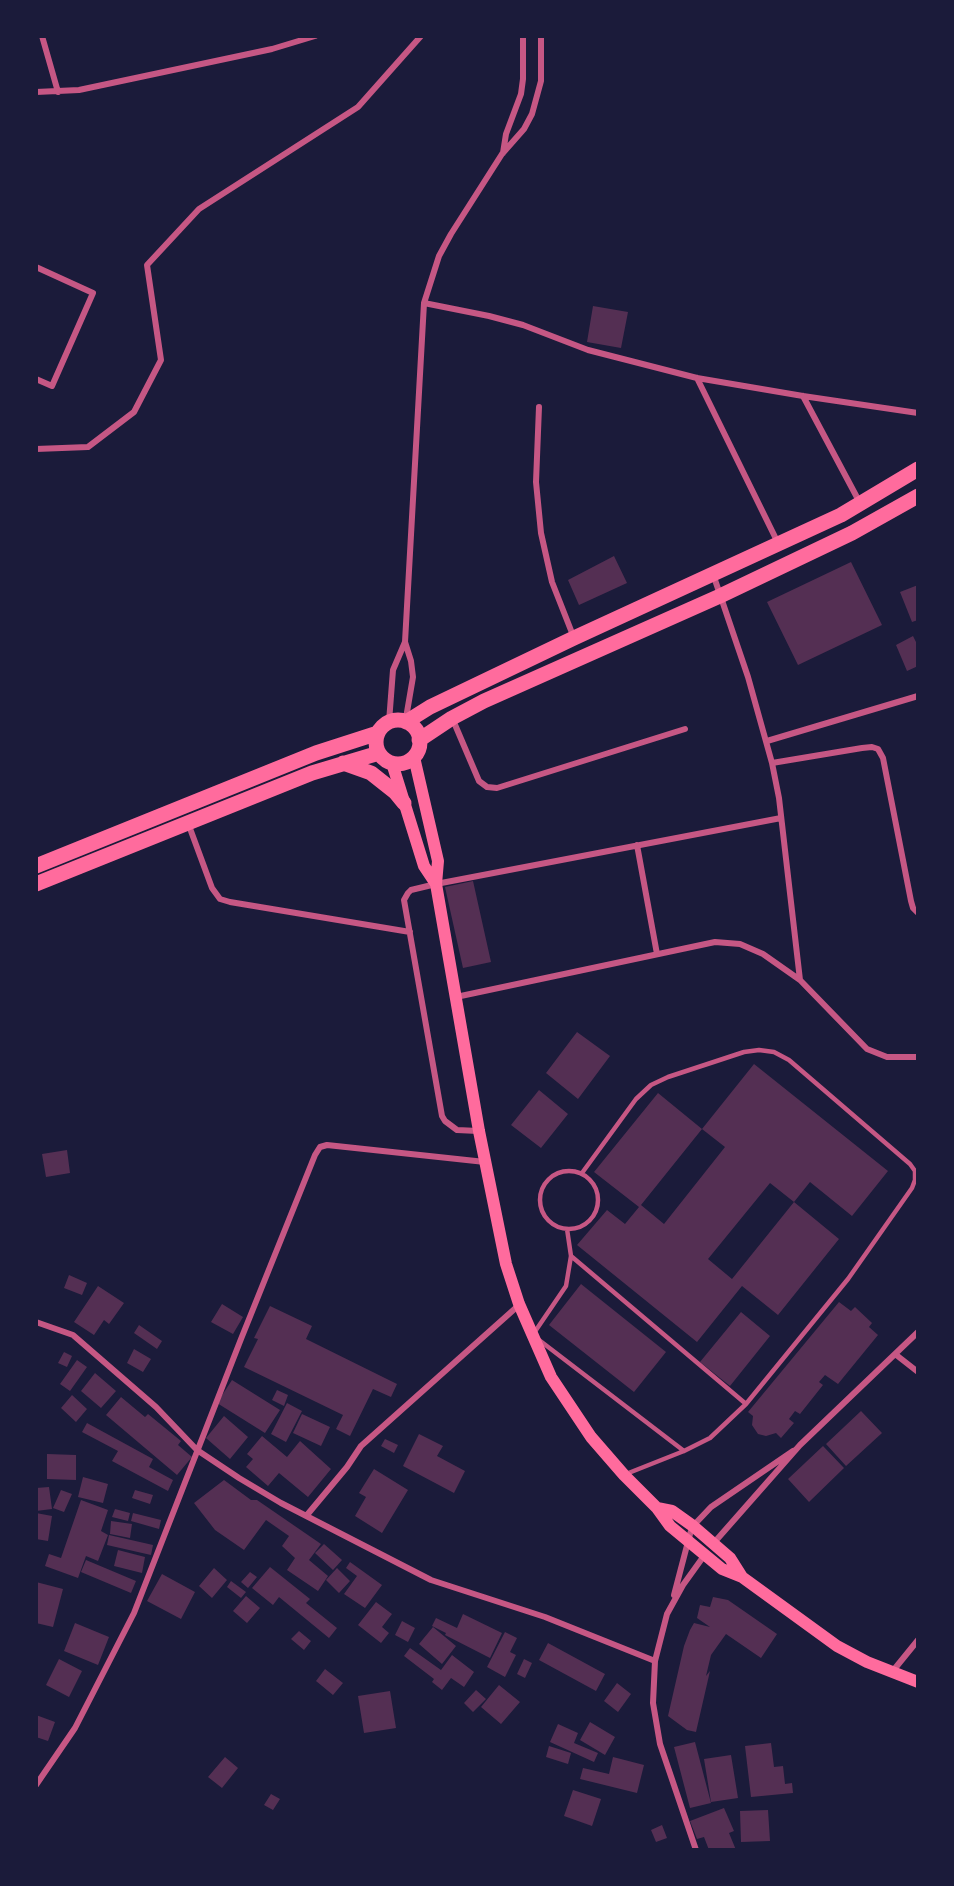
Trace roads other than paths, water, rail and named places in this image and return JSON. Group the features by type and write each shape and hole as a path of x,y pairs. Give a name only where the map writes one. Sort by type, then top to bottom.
{"main road":[{"path":"406,722 430,707 574,638 841,515 918,469"},
{"path":"420,740 452,718 484,701 720,596 852,533 918,496"},
{"path":"36,866 400,721 406,722 415,729 420,740 420,746 414,757 404,763 392,763 382,757 376,742 384,728"},
{"path":"36,884 188,822 343,763 379,753"},
{"path":"414,757 438,861 436,884 479,1131 506,1264 519,1304 551,1377 591,1437 657,1508 670,1527 722,1569 742,1577 837,1646 891,1672 918,1682"},
{"path":"343,763 371,773 404,803"},
{"path":"392,763 424,866 436,884"},
{"path":"657,1508 672,1511 693,1526 730,1558 742,1577"}],"street":[{"path":"42,36 58,92"},
{"path":"36,92 79,90 272,50 315,36"},
{"path":"36,449 88,447 134,412 160,360 147,264 199,209 358,107 421,36"},
{"path":"502,154 506,134 521,94 523,36"},
{"path":"384,728 393,670 405,642 424,303 431,277 443,249 502,154 524,129 538,98 541,81 541,36"},
{"path":"36,267 93,293 52,386 36,379"},
{"path":"424,303 523,325 588,350 698,378 918,413"},
{"path":"698,378 778,544"},
{"path":"803,396 861,503"},
{"path":"539,407 536,482 541,533 552,582 574,638"},
{"path":"712,574 748,677 772,763 781,818 800,980"},
{"path":"405,642 413,677 406,722"},
{"path":"767,741 918,696"},
{"path":"452,718 479,782 487,787 497,788 685,729"},
{"path":"772,763 862,748 878,749 883,758 911,901 918,913"},
{"path":"479,1131 457,1130 442,1116 404,900 411,890 781,818"},
{"path":"188,822 212,888 220,899 410,932"},
{"path":"637,845 657,954"},
{"path":"456,997 716,942 740,944 762,954 800,980 867,1049 887,1057 918,1057"},
{"path":"36,1785 75,1728 135,1612 197,1450 320,1147 327,1145 485,1162"},
{"path":"307,1515 347,1467 361,1446 519,1304"},
{"path":"36,1322 73,1335 156,1407 197,1450 281,1503 431,1580 545,1617 655,1661"},
{"path":"673,1601 705,1555 800,1445 918,1332"},
{"path":"896,1354 918,1372"},
{"path":"696,1850 660,1744 653,1703 655,1661 661,1634 673,1601 693,1526 711,1507 800,1445"},
{"path":"891,1672 918,1640"}],"lane":[{"path":"582,1173 636,1099 651,1085 668,1077 744,1052 759,1050 774,1052 789,1060 910,1164 915,1171 912,1188 848,1279 746,1404 710,1438 624,1475"},
{"path":"559,1172 582,1173 597,1191 598,1202 595,1213 579,1228 556,1227 547,1220 541,1210 539,1198 542,1187 549,1178 559,1172"},
{"path":"567,1229 571,1256 566,1286 532,1335 684,1451"},
{"path":"571,1256 746,1404"}]}
